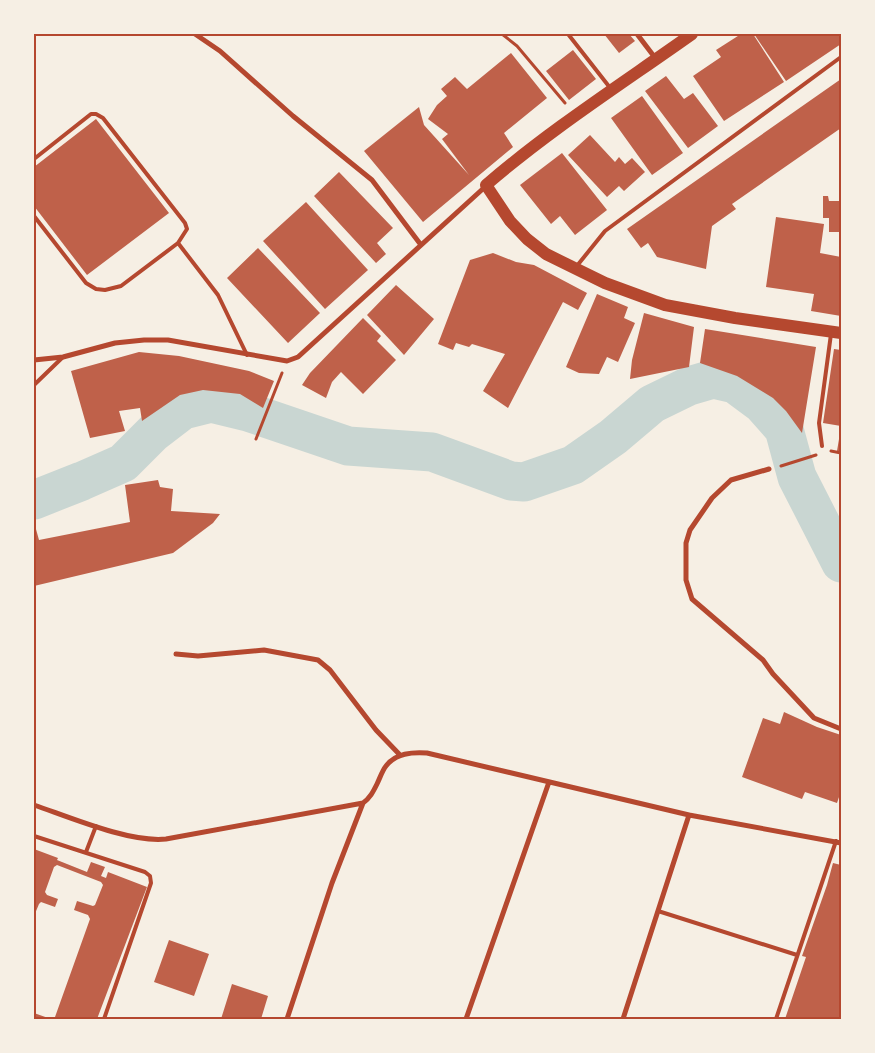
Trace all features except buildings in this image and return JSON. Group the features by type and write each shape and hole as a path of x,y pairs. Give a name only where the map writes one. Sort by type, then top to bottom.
{"main road":[{"path":"692,34 575,116 486,185 510,220 524,236 546,254 605,283 665,305 734,318 836,332"}],"street":[{"path":"195,34 220,51 293,116 372,180 421,245"},
{"path":"637,34 656,59"},
{"path":"34,360 63,358 115,343 144,340 168,340 287,361 298,357 486,185"},
{"path":"769,469 731,480 712,498 690,530 686,543 686,580 692,599 763,660 773,674 814,718 841,729"},
{"path":"176,654 198,656 264,650 318,660 330,670 376,730 400,755"},
{"path":"34,805 96,826 154,840 363,803 372,794 386,765 400,755 413,752 427,752 689,815 838,842"},
{"path":"466,1019 549,782"},
{"path":"287,1019 332,883 363,803"},
{"path":"623,1019 689,815"}],"lane":[{"path":"568,34 612,90"},
{"path":"575,269 605,230 841,57"},
{"path":"34,159 91,114 96,114 103,118 185,223 187,229 178,243 121,286 105,290 96,289 86,283 34,216"},
{"path":"178,243 218,295 247,355"},
{"path":"822,446 819,423 836,332"},
{"path":"34,385 63,358"},
{"path":"86,852 96,826"},
{"path":"34,836 145,872 150,876 151,883 104,1019"},
{"path":"776,1019 838,842"},
{"path":"658,911 797,955"}],"path":[{"path":"502,34 517,46 575,116"},
{"path":"256,439 287,361"},
{"path":"769,469 805,458"}],"waterway":[{"path":"34,500 123,463 153,433 183,410 211,403 248,412 348,446 432,452 511,481 524,482 573,465 613,437 652,404 689,386 713,379 735,384 762,404 784,429 797,477 841,563"}]}
